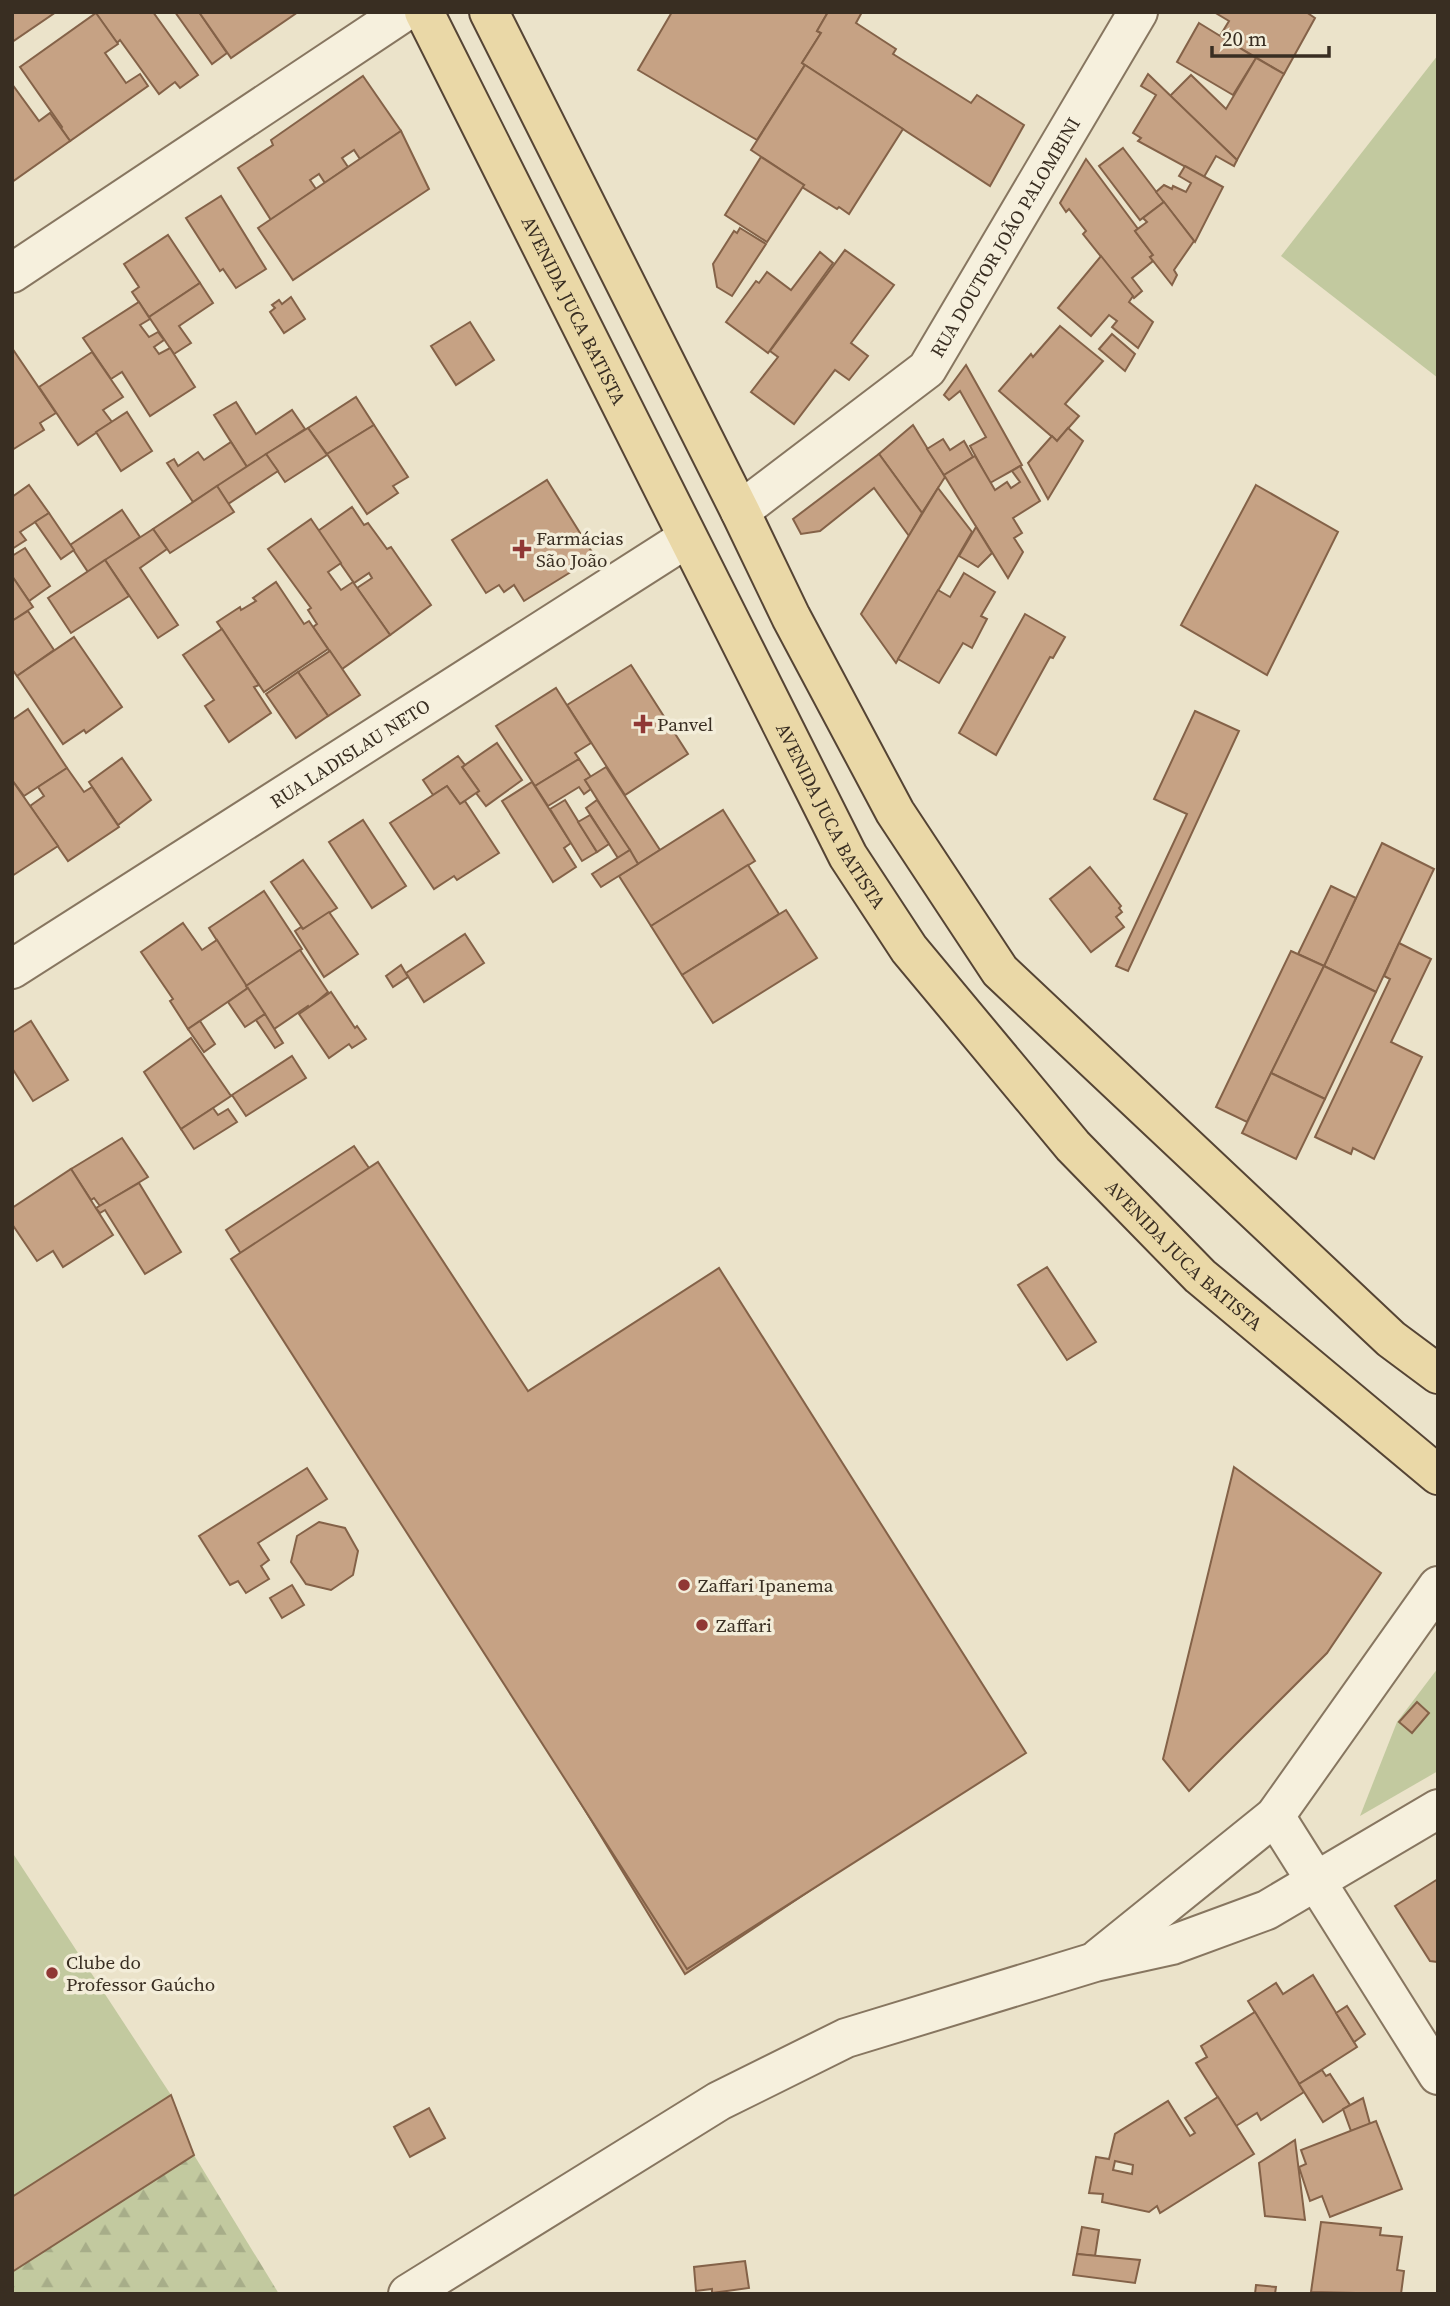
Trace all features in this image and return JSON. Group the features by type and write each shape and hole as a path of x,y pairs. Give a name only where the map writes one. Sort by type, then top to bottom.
{"main road":[{"name":"AVENIDA JUCA BATISTA","path":"424,12 848,856 909,949 1073,1146 1200,1276 1438,1475"},
{"path":"489,12 791,617 895,812 1000,971 1391,1339 1438,1374"}],"street":[{"path":"12,273 404,12"},
{"name":"RUA DOUTOR JOÃO PALOMBINI","path":"740,511 927,369 1138,12"},
{"name":"RUA LADISLAU NETO","path":"12,969 687,538"},
{"path":"1095,1962 1275,1816 1438,1587"},
{"path":"408,2294 719,2101 846,2038 1095,1962 1172,1945 1266,1910 1438,1809"},
{"path":"1275,1816 1438,2075"}],"green space":[{"path":"1438,55 1438,378 1281,256"},
{"path":"1438,1668 1438,1771 1360,1816 1397,1722"},
{"name":"Clube do Professor Gaúcho","path":"12,1852 171,2095 194,2155 12,2272"},
{"path":"194,2155 279,2294 12,2294 12,2272"}],"building":[{"path":"12,12 56,12 12,42"},
{"path":"95,12 153,12 198,75 180,88 175,82 159,94 120,40 117,43"},
{"path":"175,12 199,12 227,53 212,64"},
{"path":"199,12 298,12 231,58"},
{"path":"672,12 828,12 817,31 821,33 802,63 805,65 757,140 638,70"},
{"path":"828,12 862,12 856,23 896,49 893,54 971,103 977,95 1024,125 990,186 802,63 821,33 817,31"},
{"path":"1214,12 1306,12 1315,18 1284,74 1220,36 1229,21"},
{"path":"96,13 118,44 105,53 126,83 140,74 148,86 70,141 20,67"},
{"path":"1199,23 1256,58 1233,95 1177,62"},
{"path":"1256,58 1284,74 1237,160 1170,96 1191,75 1226,109"},
{"path":"805,65 903,129 849,214 802,187 804,185 751,150"},
{"path":"1148,74 1237,160 1234,166 1216,156 1204,177 1138,141 1141,138 1133,133 1156,95 1141,86"},
{"path":"363,76 401,131 360,159 354,150 342,158 348,167 325,183 319,174 310,180 316,189 271,220 238,168 273,145 271,140"},
{"path":"12,84 39,121 50,113 70,141 12,182"},
{"path":"401,131 429,189 293,280 258,228"},
{"path":"1123,148 1164,202 1140,220 1099,166"},
{"path":"761,157 804,185 767,242 725,215"},
{"path":"1086,159 1138,229 1135,231 1153,255 1150,257 1153,261 1132,278 1142,291 1134,298 1083,234 1086,231 1069,209 1066,212 1060,203"},
{"path":"1185,166 1223,187 1195,242 1156,192 1164,185 1186,192 1191,183 1179,176"},
{"path":"221,196 266,269 236,288 223,269 220,271 186,218"},
{"path":"1164,202 1194,241 1174,270 1177,275 1172,285 1150,257 1153,255 1135,231 1147,222 1143,218"},
{"path":"740,228 766,244 732,296 717,287 713,264 734,231 737,233"},
{"path":"168,235 200,283 149,317 132,292 139,287 124,264"},
{"path":"845,250 894,285 851,343 868,356 849,380 835,370 794,424 751,392 778,357 770,351"},
{"path":"820,252 833,263 768,353 726,322 756,281 759,283 767,272 791,290"},
{"path":"1101,256 1133,296 1129,302 1153,322 1138,348 1112,327 1117,321 1109,315 1091,336 1058,308"},
{"path":"200,283 213,303 179,326 191,343 174,354 149,317"},
{"path":"291,297 305,319 284,333 270,312 275,308 272,305 279,300 282,304"},
{"path":"139,302 150,319 140,325 149,337 158,332 164,340 154,347 159,354 170,348 195,387 150,416 122,372 111,379 83,338"},
{"path":"470,322 494,360 456,385 431,346"},
{"path":"1060,326 1103,361 1065,404 1079,416 1057,441 999,391"},
{"path":"1112,334 1135,354 1125,371 1099,349"},
{"path":"12,348 56,413 40,423 44,430 12,450"},
{"path":"92,352 123,397 103,410 112,422 78,445 39,387"},
{"path":"966,365 1022,465 990,483 970,446 986,437 960,391 949,400 944,395"},
{"path":"356,397 374,425 327,454 308,428"},
{"path":"236,402 256,434 292,410 305,429 247,467 214,415"},
{"path":"127,412 152,451 121,471 96,432"},
{"path":"374,425 408,477 393,486 398,493 367,514 327,454"},
{"path":"913,425 945,477 922,513 879,454"},
{"path":"308,428 327,455 285,482 266,454"},
{"path":"1068,428 1083,441 1048,499 1028,463 1052,436 1057,441"},
{"path":"943,439 950,450 964,441 973,457 944,475 927,449"},
{"path":"231,442 247,467 193,502 167,463 174,459 178,466 198,452 204,460"},
{"path":"266,454 278,471 228,504 217,486"},
{"path":"879,454 922,513 909,536 874,488 820,531 801,534 793,519"},
{"path":"975,456 995,490 1007,482 1011,488 1020,482 1012,471 1020,466 1040,501 1013,518 1022,533 1014,538 1023,552 1008,578 944,475"},
{"path":"547,480 595,557 524,601 514,585 504,592 499,585 486,593 452,540"},
{"path":"29,485 49,513 20,532 26,540 12,549 12,497"},
{"path":"1256,485 1338,532 1267,675 1181,625"},
{"path":"217,486 234,512 170,553 153,529"},
{"path":"938,488 972,532 896,663 861,614"},
{"path":"352,507 364,525 368,523 387,549 391,547 431,605 390,635 357,588 372,578 369,573 354,583 318,531"},
{"path":"122,510 140,537 88,572 70,545"},
{"path":"49,513 74,550 61,559 35,522"},
{"path":"311,519 341,563 328,572 341,590 353,582 390,635 342,669 313,627 317,624 308,610 311,608 268,549"},
{"path":"976,527 992,553 978,567 959,556"},
{"path":"153,529 167,549 140,568 178,625 158,638 105,560"},
{"path":"25,548 50,586 29,601 12,576 12,556"},
{"path":"105,560 129,596 71,633 48,598"},
{"path":"964,573 995,592 981,616 987,619 972,648 963,643 939,683 898,659 938,590 950,597"},
{"path":"12,576 33,607 12,621"},
{"path":"276,582 304,624 309,621 328,649 264,692 217,622 240,607 241,610 256,601 253,598"},
{"path":"28,611 54,650 17,676 12,669 12,621"},
{"path":"1025,614 1065,637 1053,658 1050,657 996,755 959,733"},
{"path":"222,629 259,685 254,687 271,713 229,742 205,706 214,700 183,655"},
{"path":"74,637 122,707 86,733 84,730 63,744 17,676"},
{"path":"330,651 360,695 328,716 298,672"},
{"path":"631,665 688,754 625,795 567,705"},
{"path":"298,672 328,716 296,738 266,694"},
{"path":"556,688 591,743 575,753 579,759 535,786 496,726"},
{"path":"28,709 67,768 24,796 12,780 12,720"},
{"path":"1195,711 1239,731 1128,971 1116,966 1187,814 1154,799"},
{"path":"497,743 522,780 486,806 462,767"},
{"path":"458,756 465,765 462,767 479,791 460,804 447,786 433,795 423,780"},
{"path":"122,758 151,800 118,825 89,782"},
{"path":"579,759 591,777 585,780 591,789 584,794 579,787 548,806 535,786"},
{"path":"606,767 660,850 638,864 585,780"},
{"path":"67,768 84,792 92,787 119,827 68,861 30,806 44,796 38,787"},
{"path":"12,780 58,846 12,876"},
{"path":"532,782 571,843 564,848 576,867 553,882 502,801"},
{"path":"447,786 460,804 465,801 499,853 457,880 454,876 434,889 390,823"},
{"path":"565,800 597,852 582,861 550,809"},
{"path":"597,800 630,850 618,858 586,808"},
{"path":"723,810 755,861 651,926 619,876"},
{"path":"590,815 609,844 597,852 578,822"},
{"path":"363,820 406,886 372,908 329,842"},
{"path":"1382,843 1434,869 1376,992 1324,966"},
{"path":"630,850 638,864 601,887 592,874"},
{"path":"303,860 337,908 303,929 271,882"},
{"path":"748,865 779,914 682,975 651,926"},
{"path":"1090,867 1121,906 1119,908 1122,912 1116,917 1124,927 1091,952 1050,899"},
{"path":"1331,886 1356,898 1324,966 1298,954"},
{"path":"264,891 302,949 246,986 209,928"},
{"path":"786,910 817,958 713,1023 682,975"},
{"path":"329,912 358,954 324,977 295,931 301,927 303,929"},
{"path":"183,923 202,950 217,940 248,988 188,1029 170,1001 173,999 141,952"},
{"path":"465,934 484,963 424,1002 406,973"},
{"path":"1399,943 1431,959 1391,1042 1422,1057 1374,1159 1353,1148 1351,1154 1315,1137 1390,979 1384,976"},
{"path":"300,950 328,992 309,1008 308,1006 274,1029 246,986"},
{"path":"1291,951 1324,966 1247,1122 1216,1107"},
{"path":"401,965 408,977 393,987 386,976"},
{"path":"1324,966 1376,992 1325,1099 1271,1073"},
{"path":"248,988 265,1014 245,1027 228,1002"},
{"path":"331,992 355,1028 357,1026 366,1039 352,1048 349,1044 329,1058 299,1014"},
{"path":"265,1014 283,1043 275,1048 256,1020"},
{"path":"31,1021 68,1080 33,1101 12,1068 12,1033"},
{"path":"200,1021 215,1044 204,1052 188,1029"},
{"path":"191,1038 231,1096 181,1129 144,1072"},
{"path":"292,1056 306,1078 246,1116 232,1095"},
{"path":"1271,1073 1325,1099 1296,1159 1242,1133"},
{"path":"213,1108 218,1115 228,1109 237,1122 194,1149 181,1129"},
{"path":"122,1138 148,1177 100,1206 94,1198 91,1200 71,1169"},
{"name":"Zaffari","path":"354,1146 533,1408 722,1294 1014,1754 685,1974 393,1495 226,1230"},
{"name":"Zaffari","path":"378,1162 528,1391 719,1268 1026,1753 687,1969 231,1259"},
{"path":"71,1169 113,1235 63,1267 53,1251 37,1261 12,1224 12,1208"},
{"path":"139,1183 181,1252 145,1274 105,1210 100,1213 96,1208"},
{"path":"1047,1267 1096,1342 1067,1360 1018,1285"},
{"path":"1234,1467 1381,1573 1327,1653 1189,1791 1163,1759"},
{"path":"307,1468 327,1499 258,1543 269,1560 261,1566 269,1579 246,1593 238,1581 230,1585 199,1536"},
{"path":"319,1522 345,1528 358,1551 353,1575 331,1590 306,1584 291,1562 297,1536"},
{"path":"292,1585 304,1605 282,1618 270,1598"},
{"path":"1417,1702 1429,1713 1412,1733 1399,1722"},
{"path":"1438,1879 1438,1962 1430,1961 1395,1906"},
{"path":"1313,1975 1357,2047 1299,2084 1248,2001 1276,1983 1283,1994"},
{"path":"1347,2006 1365,2034 1354,2042 1336,2013"},
{"path":"1255,2012 1304,2092 1261,2120 1257,2113 1236,2126 1196,2063 1207,2057 1201,2046"},
{"path":"1322,2070 1326,2076 1330,2074 1350,2105 1323,2122 1299,2084"},
{"path":"171,2095 194,2155 12,2272 12,2197"},
{"path":"1218,2097 1254,2154 1160,2213 1157,2206 1149,2212 1102,2202 1103,2194 1089,2193 1096,2157 1109,2159 1115,2134 1168,2101 1190,2136 1195,2133 1185,2118","holes":["1115,2161 1133,2165 1132,2174 1113,2170"]},
{"path":"1363,2098 1370,2124 1351,2131 1343,2109"},
{"path":"429,2108 445,2138 410,2157 394,2127"},
{"path":"1376,2121 1402,2189 1330,2217 1322,2196 1310,2201 1299,2167 1306,2164 1301,2150"},
{"path":"1295,2140 1305,2220 1265,2216 1259,2163"},
{"path":"1321,2222 1381,2228 1380,2235 1402,2237 1397,2270 1404,2271 1401,2294 1311,2292"},
{"path":"1082,2227 1099,2230 1095,2256 1077,2254"},
{"path":"1077,2254 1140,2260 1135,2283 1073,2275"},
{"path":"745,2261 749,2288 712,2293 712,2289 696,2291 694,2267"},
{"path":"1256,2285 1276,2287 1275,2294 1255,2294"}],"place":[{"name":"Farmácias São João","path":"522,549"},
{"name":"Panvel","path":"643,724"},
{"name":"Zaffari Ipanema","path":"684,1585"},
{"name":"Zaffari","path":"702,1625"},
{"name":"Clube do Professor Gaúcho","path":"52,1973"}]}
